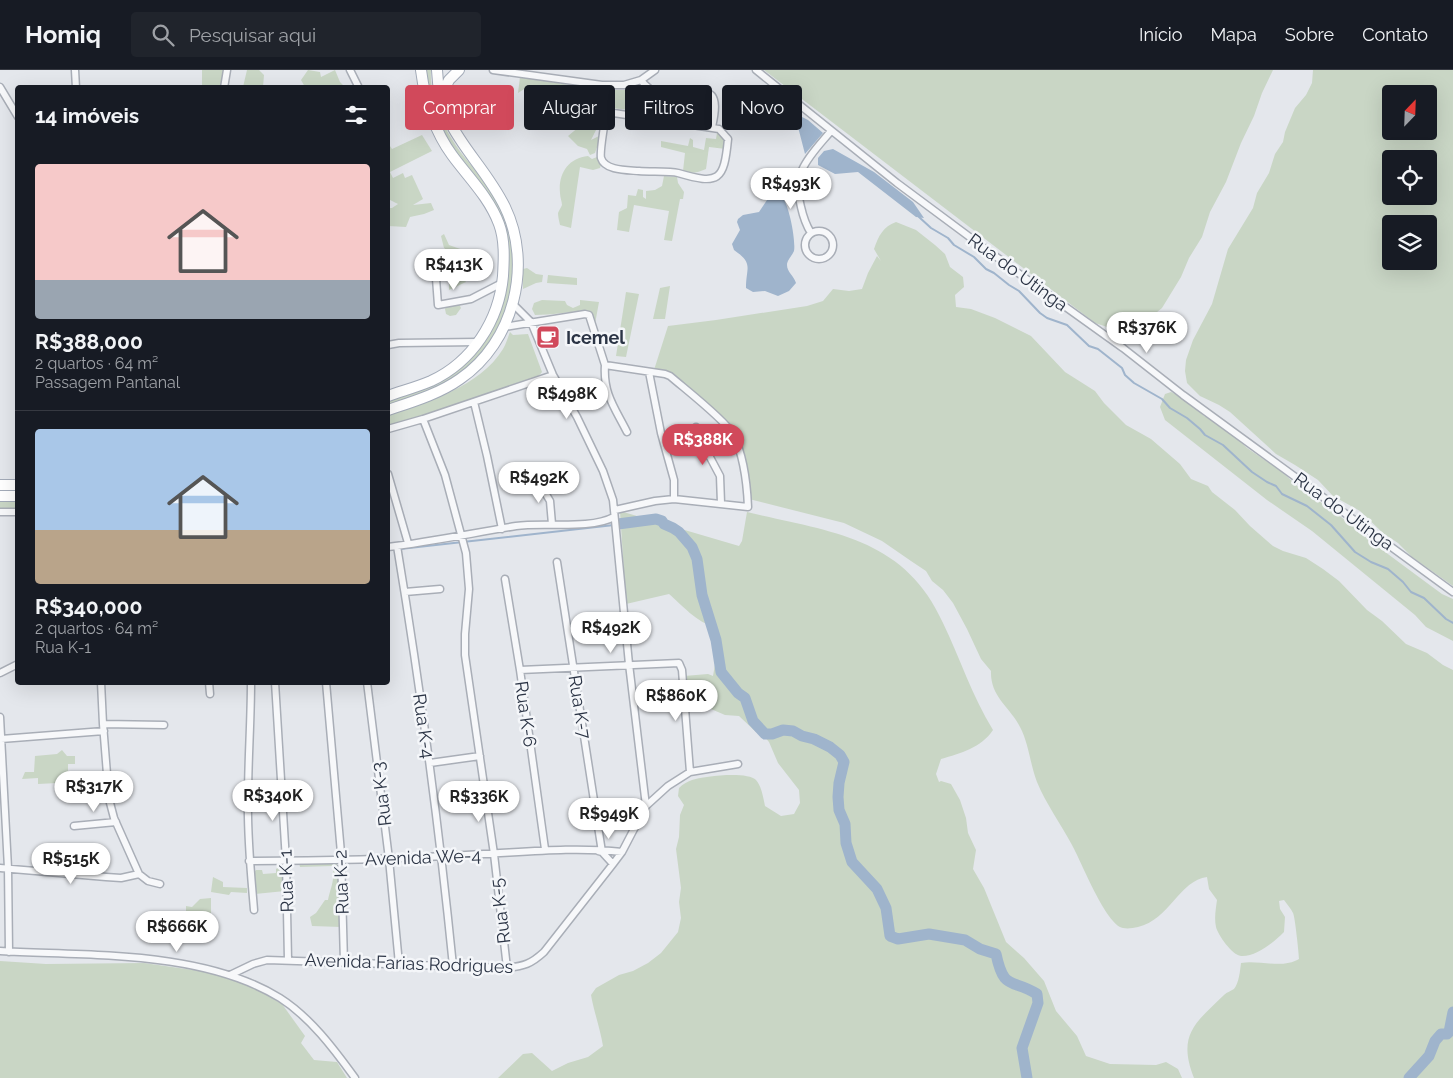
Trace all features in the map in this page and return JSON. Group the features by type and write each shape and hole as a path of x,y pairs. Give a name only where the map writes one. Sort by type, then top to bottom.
{"main road":[{"path":"390,395 432,380 456,365 478,342 493,317 502,283 504,249 499,224 485,199 438,134 426,100 421,70"},
{"path":"437,70 439,85"},
{"path":"446,85 459,70"},
{"path":"390,409 442,390 460,380 490,351 504,327 514,304 518,257 511,221 494,187 454,130"},
{"path":"0,485 15,484"},
{"path":"0,496 15,496"}],"street":[{"path":"74,70 76,85"},
{"path":"224,85 227,70"},
{"path":"350,70 358,85"},
{"path":"494,70 537,73 590,84 611,85"},
{"path":"615,85 624,85 641,80 655,70"},
{"name":"Rua do Utinga","path":"756,70 831,132 1014,270 1123,348 1183,395 1453,592"},
{"path":"641,80 644,85"},
{"path":"0,86 15,111"},
{"path":"605,130 601,156 605,163 621,169 677,173 696,179 717,176 723,171 726,164 728,140 720,129 712,127 714,113 712,96"},
{"path":"811,233 804,220 799,201 798,180 806,160 831,132"},
{"path":"820,231 829,235 832,239 833,248 828,256 819,259 807,253 804,244 811,233 820,231"},
{"path":"432,256 435,265 438,304 471,299 502,283"},
{"path":"514,304 531,322 553,375 577,416 610,488 646,806"},
{"path":"504,327 582,314 589,316 605,365 604,377 609,397 627,432"},
{"path":"390,345 478,342"},
{"path":"390,547 397,548 408,544 462,539 516,526 585,524 615,519 655,500 674,499 748,507 743,464 732,434 724,423 670,376 605,365"},
{"path":"649,372 661,433 674,480 674,499"},
{"path":"390,428 553,375"},
{"path":"474,402 502,530"},
{"name":"Rua K-5","path":"423,419 445,475 466,553 470,589 465,634 465,655 494,854 507,968"},
{"path":"696,427 720,476 721,503"},
{"path":"390,481 408,544"},
{"path":"538,481 550,502 552,524"},
{"path":"0,512 15,512"},
{"name":"Rua K-4","path":"397,548 430,763 453,966"},
{"name":"Rua K-7","path":"557,562 600,851"},
{"name":"Rua K-6","path":"505,578 545,849"},
{"path":"405,592 440,589"},
{"path":"520,670 676,662 681,665 690,772"},
{"path":"0,673 15,666"},
{"path":"101,685 109,799 116,822 139,874 148,881 160,884"},
{"path":"209,685 210,694"},
{"path":"251,685 248,799 249,861 254,910"},
{"name":"Rua K-1","path":"276,685 286,861 288,960"},
{"name":"Rua K-2","path":"326,685 341,860 344,962"},
{"name":"Rua K-3","path":"367,685 389,859 399,964"},
{"path":"0,717 8,868 8,952"},
{"path":"1,738 103,727 164,725"},
{"path":"430,763 480,756"},
{"name":"Avenida Farias Rodrigues","path":"230,975 253,964 267,960 507,968 525,966 544,952 613,864 622,852 646,806 668,786 690,772 738,764"},
{"path":"74,826 116,822"},
{"name":"Avenida We-4","path":"249,861 442,857 545,849 622,852"},
{"path":"600,851 613,864"},
{"path":"0,868 121,878 139,874"},
{"path":"0,951 113,956 191,966 230,975 280,998 302,1015 323,1037 355,1078"}],"green space":[{"path":"202,70 223,70 222,85 202,85"},
{"path":"247,70 259,70 264,75 263,85 243,85"},
{"path":"308,70 320,72 321,77 335,70 343,85 304,85 301,80"},
{"path":"424,70 431,70 432,85 427,85"},
{"path":"764,70 1273,70 1226,182 1210,212 1202,237 1189,258 1181,277 1162,308 1140,326 1119,331 1095,323 802,99 802,85 784,85"},
{"path":"1313,70 1453,70 1453,586 1412,557 1360,511 1333,496 1318,480 1276,454 1230,412 1200,396 1187,383 1186,360 1193,340 1212,304 1228,249 1253,208 1257,193 1269,173 1275,154 1283,142 1295,108 1306,95 1312,83"},
{"path":"520,77 569,85 524,85 524,89 518,93"},
{"path":"615,90 625,90 625,110 615,108"},
{"path":"441,130 447,130 462,154 493,193 505,217 512,242 514,267 511,292 503,317 491,340 475,360 439,386 390,404 390,398 432,384 490,330 506,243"},
{"path":"575,130 596,130 591,140 599,136 595,153 590,155 587,149 578,146 568,136"},
{"path":"717,133 721,133 726,138 726,149 709,147 706,169 697,172 689,173 683,171 685,153 661,147 661,141 688,146 690,138 693,140 693,147 704,150 706,138 716,139"},
{"path":"422,135 432,151 390,172 390,146 392,149"},
{"path":"588,156 592,159 597,157 601,165 600,168 593,170 580,167 571,228 560,225 558,213 562,205 560,186 563,173 575,160"},
{"path":"390,172 393,178 403,173 405,178 412,175 423,199 413,205 431,203 434,210 410,217 406,227 390,226 390,208 398,204 390,200"},
{"path":"664,176 677,177 678,183 684,192 683,199 680,199 672,241 664,240 669,211 634,205 629,232 617,230 619,212 627,208 628,195 636,196 638,189 643,190 643,197 646,199 646,191 655,190 662,186"},
{"path":"896,222 916,230 935,245 945,254 950,267 963,277 964,287 955,295 956,307 971,309 995,318 1031,336 1065,372 1095,391 1126,425 1151,439 1180,464 1191,479 1208,486 1212,492 1235,510 1273,546 1306,558 1323,569 1339,581 1367,610 1382,621 1406,644 1427,653 1453,670 1453,1078 1194,1078 1187,1051 1188,1040 1197,1022 1225,994 1234,989 1238,980 1241,963 1278,964 1293,962 1299,959 1294,916 1284,900 1279,901 1280,909 1285,917 1284,932 1264,948 1247,956 1237,955 1217,931 1215,913 1217,900 1209,889 1207,877 1189,885 1158,917 1149,923 1129,928 1123,928 1116,924 1094,891 1072,845 1037,782 1020,727 997,695 991,671 981,659 953,603 943,590 932,581 926,571 882,541 844,523 749,499 731,430 672,375 654,370 668,326 807,306 823,301 833,289 849,291 862,289 877,256 881,261 874,249 882,232"},
{"path":"444,234 449,245 466,251 464,255 459,255 458,260 454,263 458,270 454,274 447,272 446,260 451,253 444,248 441,236"},
{"path":"527,268 536,274 543,275 542,282 523,289 523,269"},
{"path":"548,275 577,278 577,285 547,283"},
{"path":"457,278 463,278 466,282 449,290 449,284"},
{"path":"670,286 665,319 653,319 660,288"},
{"path":"626,292 639,294 626,357 616,356"},
{"path":"542,300 565,301 567,305 573,308 580,305 580,300 599,302 595,324 586,310 535,315 532,309 534,303"},
{"path":"459,304 461,308 456,315 450,316 446,314 445,309 447,305"},
{"path":"510,332 513,335 528,334 542,372 536,379 390,426 390,414 419,405 451,391 481,374 493,362 506,343"},
{"path":"1171,392 1189,401 1204,416 1229,430 1247,448 1281,471 1304,492 1330,508 1373,543 1442,594 1453,599 1453,641 1426,627 1415,615 1312,531 1267,500 1165,420 1160,407 1165,394"},
{"path":"0,500 15,500 15,510 0,510"},
{"path":"620,511 739,546 742,541 747,512 835,533 861,542 885,555 907,572 927,594 943,623 972,690 993,730 977,746 941,759 936,774 939,782 951,784 960,800 966,818 968,833 976,850 973,869 984,888 1006,942 1024,958 1044,981 1056,1011 1077,1036 1086,1056 1110,1064 1156,1065 1166,1062 1178,1069 1182,1078 498,1078 523,1054 532,1053 552,1071 568,1063 588,1057 603,1046 591,995 596,988 619,975 633,971 648,963 661,953 678,932 681,918 679,902 681,888 676,849 679,837 680,815 684,805 678,796 679,788 692,780 706,777 744,776 756,780 761,789 765,806 781,816 794,814 800,803 799,790 778,763 769,742 763,735 756,732 739,716 725,715 711,709 689,707 684,676 708,674 713,676 716,639 713,625 696,618 669,594 626,604"},
{"path":"62,750 67,756 75,756 75,764 68,764 68,771 72,771 69,778 79,779 77,782 38,784 38,778 22,779 25,772 34,772 35,756 57,754"},
{"path":"279,863 285,863 285,891 255,894 251,876 256,870 262,870 263,874 276,873"},
{"path":"299,863 337,863 341,927 312,926 310,917 316,913 325,900 328,900 333,879 332,866 300,867"},
{"path":"213,877 223,882 223,887 247,888 247,893 231,892 229,895 211,892"},
{"path":"211,898 211,917 208,922 204,922 202,929 194,927 195,923 185,920 181,930 175,926 177,919 186,913 186,906 192,907 200,899"},
{"path":"0,961 46,964 144,963 214,973 253,987 282,1004 305,1036 301,1043 314,1060 337,1062 347,1078 0,1078"}],"water":[{"path":"802,117 823,133 805,154 799,130 802,130"},
{"path":"833,149 874,172 913,202 924,218 916,217 858,172 835,174 818,165 818,158 824,151"},
{"path":"773,195 782,197 785,201 794,239 794,251 787,265 796,283 789,291 778,296 765,291 753,292 746,288 748,266 744,259 734,250 732,244 740,230 737,222 738,219 743,215 759,212 769,197"}],"waterway":[{"path":"919,217 931,228 948,238 954,245 974,257 986,269 1019,291 1040,313 1047,318 1067,325 1089,346 1098,349 1122,368 1125,375 1134,383 1162,399 1170,408 1187,418 1205,435 1223,445 1252,472 1276,486 1282,494 1307,506 1331,525 1355,552 1371,562 1388,569 1411,592 1424,598 1446,619 1453,623"},
{"path":"618,524 656,519 679,532 692,547 697,559 702,595 716,640 721,672 738,693 745,698 753,721 765,734 772,734 783,730 793,731 830,747 840,755 844,762 838,797 839,810 845,824 846,843 852,862 877,889 886,908 890,936 898,939 929,934 965,940 980,949 996,954 1002,974 1006,979 1037,994 1038,1003 1022,1048 1027,1078"},
{"path":"400,549 614,525"},
{"path":"1409,1078 1429,1056 1435,1041 1441,1034 1449,1032 1453,1012"}],"place":[{"name":"Icemel","path":"548,337"}]}
